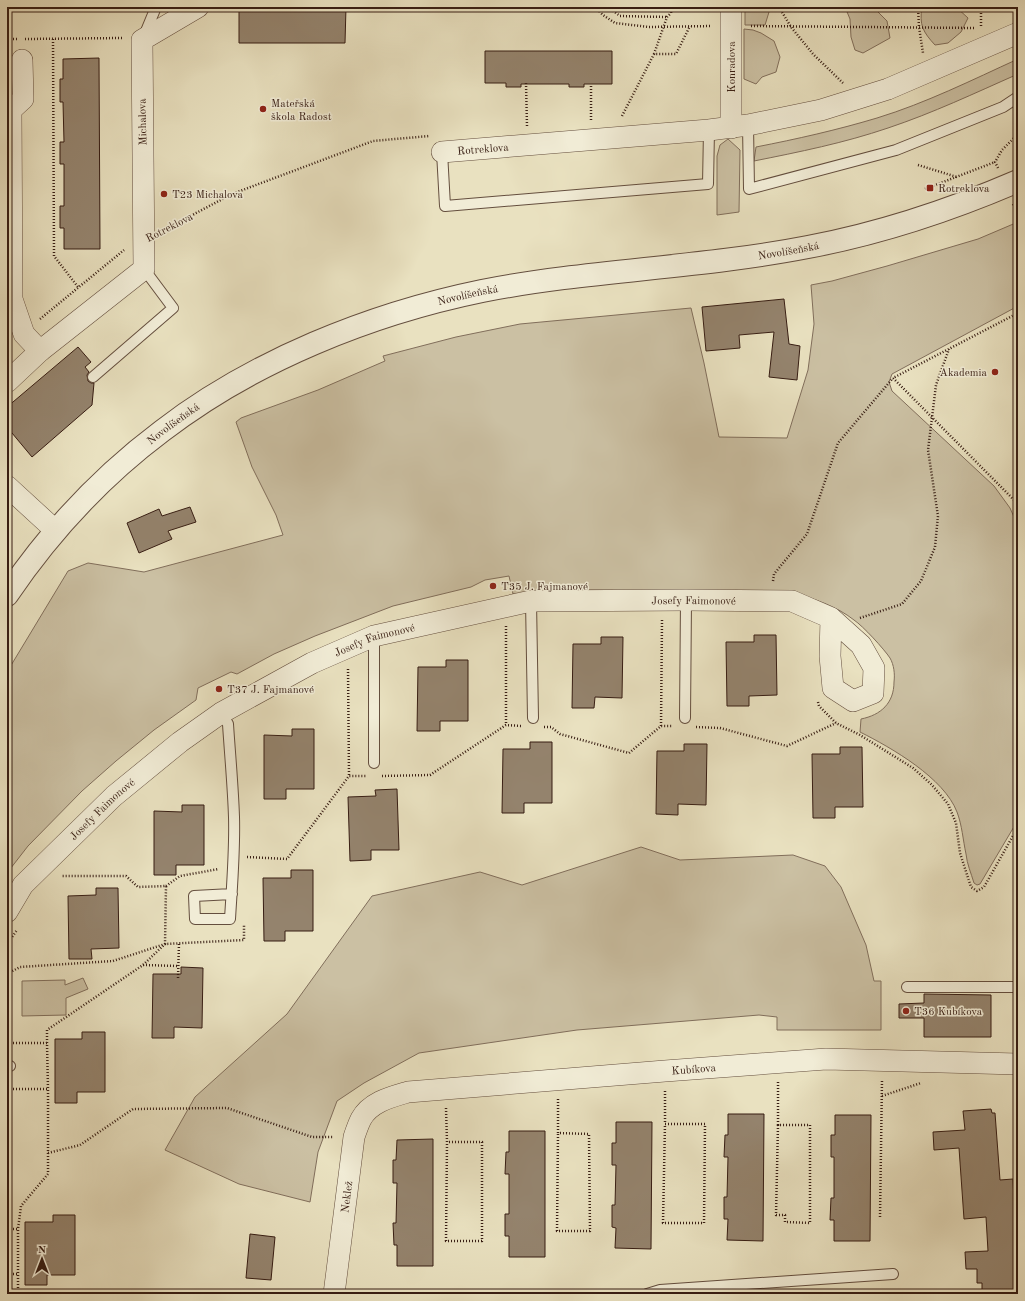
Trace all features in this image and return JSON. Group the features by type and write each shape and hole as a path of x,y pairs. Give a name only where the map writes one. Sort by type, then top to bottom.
{"street":[{"path":"142,40 198,7"},
{"name":"Konradova","path":"731,16 740,127"},
{"name":"Rotreklova","path":"442,152 740,127 821,110 888,89 1018,33"},
{"name":"Michalova","path":"142,40 144,269"},
{"path":"22,60 23,99 11,110 12,299 24,334 40,351"},
{"name":"Novolíšeňská","path":"7,595 56,531 118,468 162,430 228,387 262,368 300,350 380,318 417,307 485,291 576,278 749,257 810,247 844,239 915,219 1018,180"},
{"path":"7,382 40,351 144,269"},
{"path":"7,486 56,531"},
{"name":"Josefy Faimonové","path":"7,912 23,885 114,796 180,742 221,713 312,663 374,636 531,601 792,601 835,621"},
{"name":"Kubíkova","path":"373,1105 390,1097 408,1092 826,1059 1018,1064"},
{"name":"Neklež","path":"334,1294 354,1137 361,1118 373,1105"}],"lane":[{"path":"142,40 156,7"},
{"path":"740,127 749,189 896,150 1003,107 1018,97"},
{"path":"442,152 445,206 460,205 708,184 709,130"},
{"path":"93,377 174,308 144,269"},
{"path":"685,718 686,600"},
{"path":"531,601 533,718"},
{"path":"374,636 374,763"},
{"path":"221,713 228,724 234,818 232,894"},
{"path":"907,987 1018,988"},
{"path":"647,1294 660,1290 893,1274"}],"path":[{"path":"595,7 603,16 615,23 649,27 690,26 731,16 791,27 982,28 981,7"},
{"path":"608,7 620,16 667,17"},
{"path":"620,120 654,54 667,17 671,13 672,7"},
{"path":"779,7 791,27 813,54 846,86"},
{"path":"918,7 919,27 924,59"},
{"path":"654,54 676,54 690,26"},
{"path":"7,39 128,38 134,36 142,40"},
{"path":"53,39 54,256 78,287"},
{"path":"526,83 527,128"},
{"path":"591,84 591,123"},
{"name":"Rotreklova","path":"24,334 129,245 144,240 232,194 373,141 442,135 442,152"},
{"path":"925,189 995,162"},
{"path":"918,165 958,177"},
{"path":"770,601 774,574 807,534 838,443 893,378 1018,313"},
{"path":"835,621 902,604 921,581 935,547 938,516 928,450 936,385 948,350"},
{"path":"893,378 1014,500 1018,512"},
{"path":"661,726 662,615"},
{"path":"506,621 506,725"},
{"path":"55,876 126,876 138,887 166,886 180,876 233,867 244,857 287,858 349,776 348,664"},
{"path":"690,727 720,728 787,746 836,723"},
{"path":"378,776 430,775 506,725 521,726"},
{"path":"544,727 551,727 560,734 628,753 661,726 676,726"},
{"path":"349,776 371,776"},
{"path":"18,1294 18,1229 21,1206 48,1174 47,1030 144,965 165,944 166,886"},
{"path":"7,974 20,967 114,961 165,944 244,940 244,925"},
{"path":"178,978 179,943"},
{"path":"144,965 178,966"},
{"path":"7,1043 47,1043"},
{"path":"778,1075 776,1215 785,1215 785,1222 810,1224 810,1125 778,1126"},
{"path":"882,1096 925,1082"},
{"path":"665,1084 666,1124 663,1222 704,1222 705,1124 666,1124"},
{"path":"880,1217 882,1084"},
{"path":"7,1089 48,1089"},
{"path":"558,1093 557,1231 590,1231 589,1134 558,1133"},
{"path":"446,1101 446,1241 482,1241 482,1142 447,1142"},
{"path":"48,1153 80,1146 133,1109 226,1108 312,1137 354,1137"},
{"path":"7,1229 18,1229"},
{"path":"7,1274 18,1274"}],"shaded area":[{"path":"745,7 769,7 765,25 745,25"},
{"path":"845,7 878,7 878,12 887,21 890,38 863,53 855,50 851,37 850,19"},
{"path":"922,7 956,7 968,18 961,32 948,43 935,45 927,36 923,28 921,19"},
{"path":"744,29 761,33 774,41 780,57 776,72 762,77 756,84 744,79"},
{"path":"1018,59 1018,74 921,116 888,128 838,143 754,161 756,147 832,130 895,112 949,91"},
{"path":"728,139 740,150 739,212 717,215 717,156 720,145"},
{"path":"1018,222 1018,306 892,374 889,382 892,391 994,486 1010,508 1018,526 1018,815 1015,825 980,884 977,885 974,883 967,861 957,812 941,787 916,765 887,746 860,732 861,719 880,711 889,702 892,696 894,673 890,658 883,649 863,627 847,615 825,604 793,593 583,590 513,594 509,576 485,580 471,587 393,606 315,636 274,654 237,674 231,672 198,688 196,700 154,730 82,791 28,846 7,873 7,672 68,571 88,563 144,572 283,535 276,515 252,467 236,422 241,418 318,390 385,361 383,356 456,337 520,324 691,308 719,437 787,438 808,370 814,324 811,285 832,281 887,266 978,239"},
{"path":"641,847 680,860 793,855 825,866 841,887 866,945 874,981 881,981 881,1030 777,1030 777,1017 759,1015 577,1030 419,1053 364,1083 337,1101 318,1152 310,1202 239,1184 165,1150 195,1097 287,1014 372,896 480,872 522,885"},
{"path":"83,978 88,989 66,998 66,1015 22,1016 22,981 65,980 65,985"}],"building":[{"path":"239,7 346,7 345,43 239,43"},
{"path":"485,51 612,51 612,84 584,84 584,87 569,87 569,84 521,84 521,87 506,87 506,83 485,83"},
{"path":"99,58 100,249 64,249 64,228 60,228 60,206 64,206 64,164 60,164 60,142 64,142 63,102 60,102 60,79 63,79 63,59"},
{"path":"784,299 789,344 800,346 797,380 769,377 774,332 739,335 740,348 706,351 702,307"},
{"path":"78,347 91,362 85,367 89,372 87,375 88,381 94,383 92,405 32,457 7,427 7,407"},
{"path":"190,507 196,522 168,531 172,539 139,553 127,523 159,509 162,516"},
{"path":"754,635 776,635 777,695 749,696 749,706 727,706 726,642 754,642"},
{"path":"601,637 623,637 622,698 595,697 594,708 572,708 573,644 601,644"},
{"path":"446,660 468,660 468,721 440,721 440,731 417,731 418,667 446,667"},
{"path":"292,729 314,729 314,789 286,789 286,799 264,799 264,735 292,736"},
{"path":"530,742 552,742 552,803 524,803 524,813 502,813 503,749 530,749"},
{"path":"684,744 707,744 706,805 678,804 678,815 656,814 657,751 684,751"},
{"path":"840,747 862,747 863,807 835,807 835,818 813,818 812,754 840,754"},
{"path":"397,789 399,850 371,850 371,860 350,861 348,797 376,796 375,790"},
{"path":"182,805 204,805 204,865 176,865 176,875 154,875 154,811 182,812"},
{"path":"291,870 313,870 313,931 285,931 285,941 264,941 263,878 291,878"},
{"path":"96,888 118,888 119,948 91,949 92,959 69,959 68,896 96,895"},
{"path":"181,967 203,968 202,1028 174,1027 174,1038 152,1038 153,974 181,974"},
{"path":"924,994 991,995 991,1037 924,1037 924,1018 899,1018 899,1004 924,1003"},
{"path":"82,1032 105,1032 105,1092 77,1092 77,1103 55,1103 55,1039 82,1039"},
{"path":"991,1109 992,1113 995,1113 1000,1180 1013,1179 1018,1294 982,1294 982,1283 977,1283 977,1269 966,1269 965,1252 988,1251 986,1217 964,1219 959,1148 934,1150 933,1132 965,1130 963,1111"},
{"path":"728,1114 764,1114 763,1241 727,1240 728,1219 724,1219 724,1197 727,1197 728,1157 724,1157 725,1135 728,1135"},
{"path":"835,1115 871,1115 870,1241 834,1241 834,1220 830,1220 831,1198 834,1198 834,1157 831,1157 831,1135 835,1135"},
{"path":"616,1122 652,1122 651,1249 615,1248 616,1228 612,1227 612,1205 615,1205 616,1165 612,1165 612,1143 616,1143"},
{"path":"509,1131 545,1131 545,1257 509,1257 509,1236 505,1236 505,1214 509,1214 509,1174 505,1174 506,1152 509,1152"},
{"path":"433,1139 433,1266 397,1266 397,1245 394,1245 393,1223 396,1223 397,1183 393,1183 393,1160 396,1160 397,1140"},
{"path":"53,1215 75,1215 75,1275 47,1275 47,1285 25,1285 25,1222 53,1222"},
{"path":"250,1234 275,1237 271,1280 246,1278"}],"place":[{"name":"Mateřská škola Radost","path":"263,109"},
{"name":"Rotreklova","path":"930,188"},
{"name":"T23 Michalova","path":"164,194"},
{"name":"Akademia","path":"995,372"},
{"name":"T35 J. Fajmanové","path":"493,586"},
{"name":"T37 J. Fajmanové","path":"219,689"},
{"name":"T36 Kubíkova","path":"906,1011"}]}
